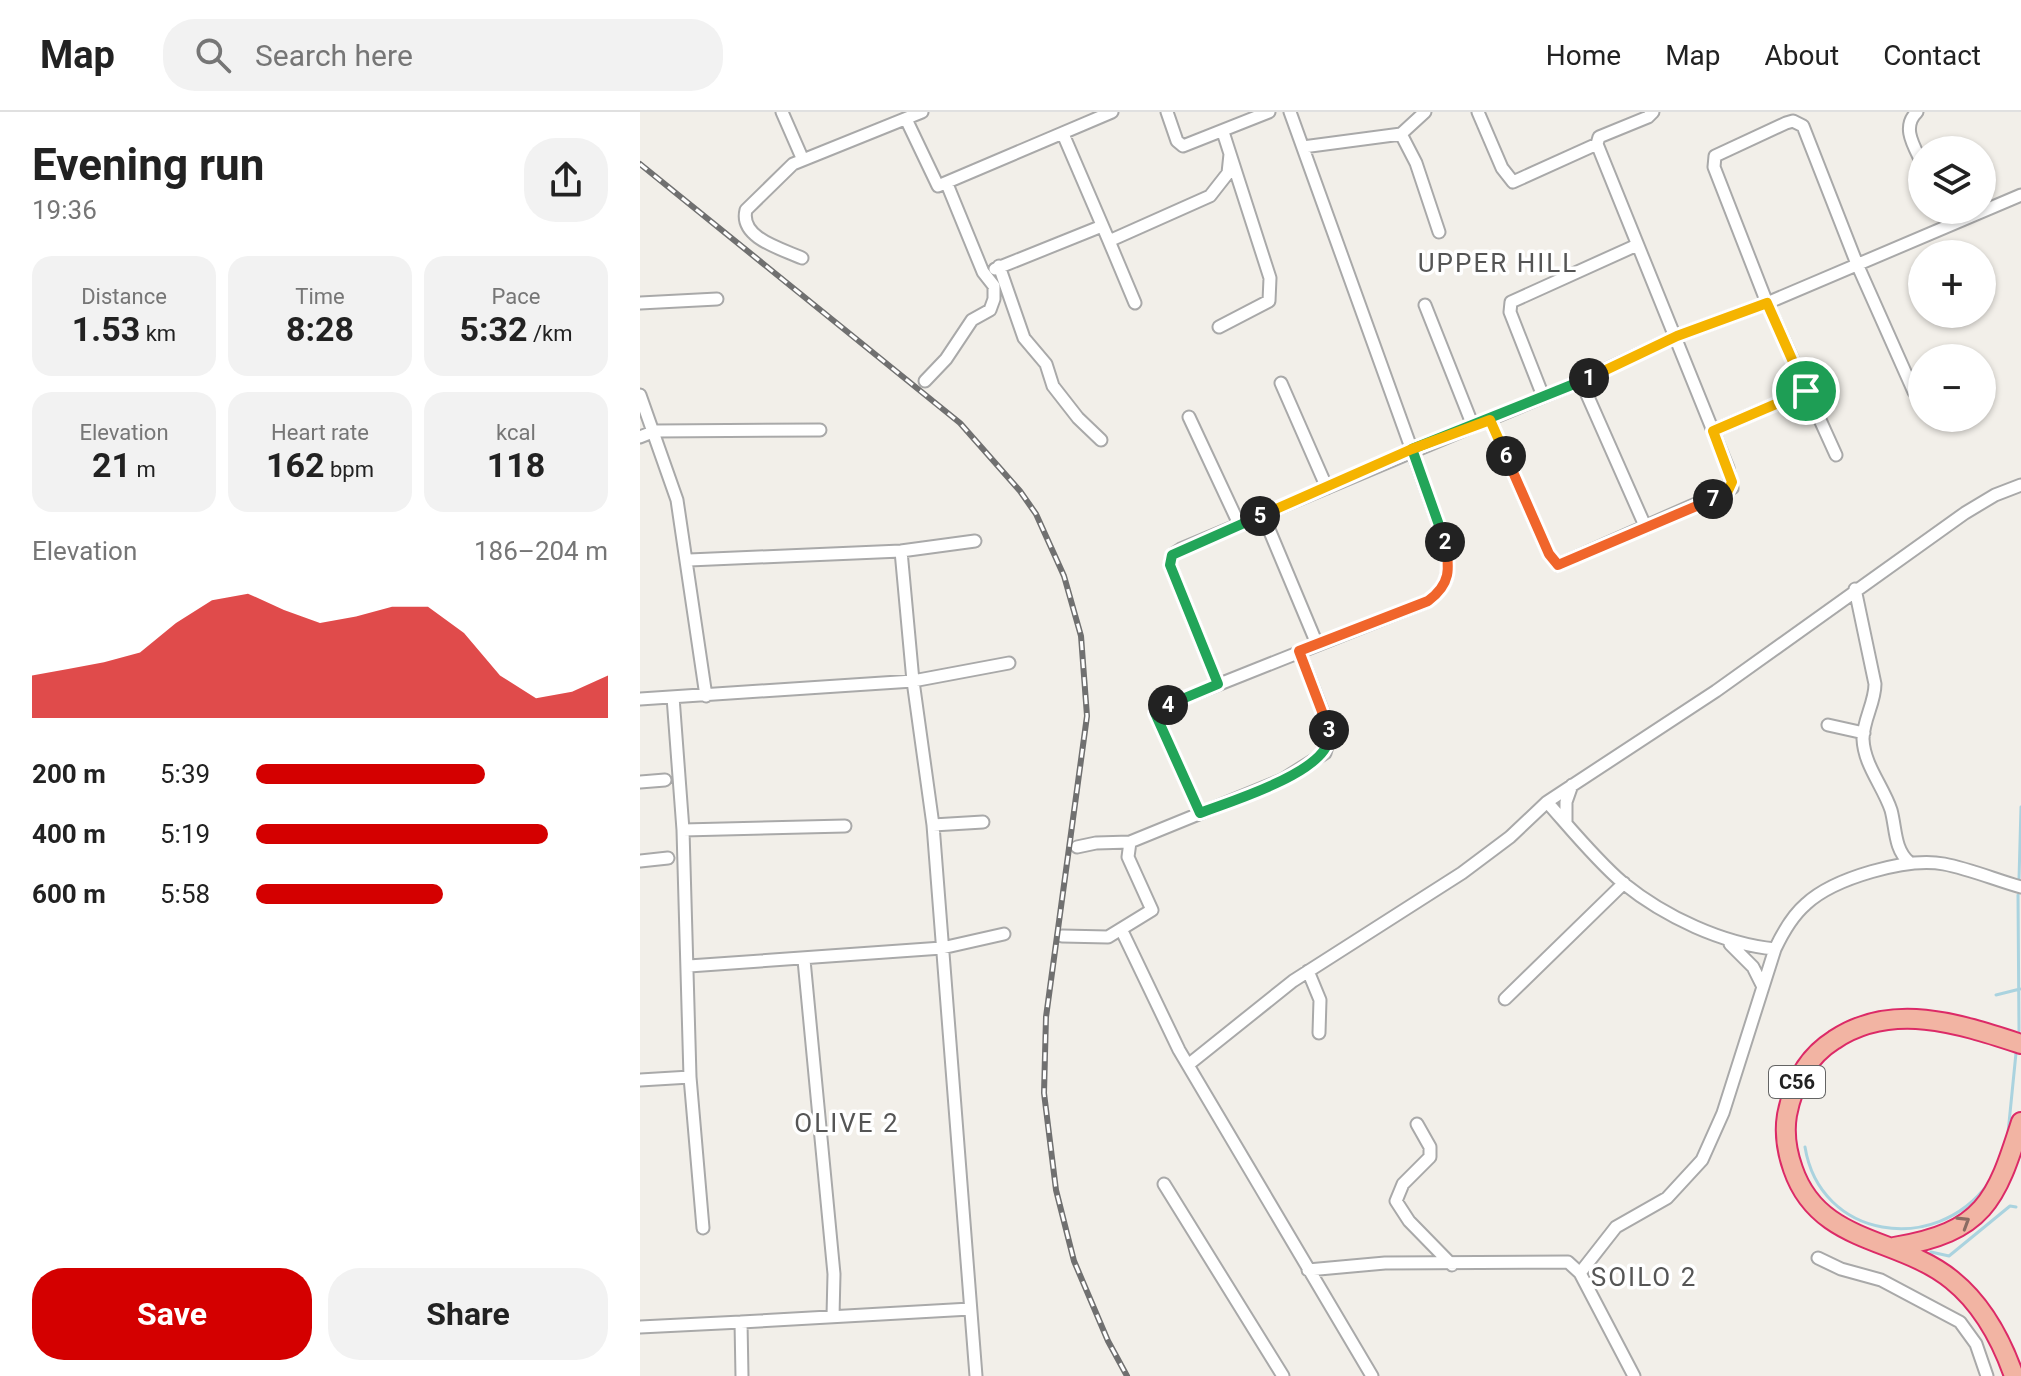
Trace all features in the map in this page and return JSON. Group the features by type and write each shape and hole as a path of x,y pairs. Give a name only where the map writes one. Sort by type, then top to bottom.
{"highway":[{"name":"C56","path":"1891,1247 1856,1237 1832,1224 1804,1194 1794,1172 1786,1136 1789,1105 1798,1079 1825,1045 1861,1024 1903,1017 1920,1018 2021,1044"},
{"path":"1891,1247 1934,1237 1974,1217 2005,1175 2021,1122"},
{"path":"1891,1247 1923,1260 1970,1297 1994,1330 2014,1376"}],"street":[{"path":"782,112 803,160"},
{"path":"802,258 764,241 749,230 744,218 746,210 780,173 803,160 922,112"},
{"path":"906,119 935,185 947,184 1112,112"},
{"path":"1167,112 1177,141 1183,146 1269,112"},
{"path":"1200,813 1156,711 1428,601 1445,586 1450,568 1445,542 1290,112"},
{"path":"1303,147 1401,134 1425,112"},
{"path":"1478,112 1502,168 1513,182 1597,144"},
{"path":"1490,420 1555,564 1560,565 1732,488 1730,473 1677,336 1597,144 1599,137 1648,117 1653,112"},
{"path":"1911,136 1910,120 1917,112"},
{"path":"1836,455 1767,303 1714,161 1722,151 1786,123 1798,123 1807,132 1857,264 1908,379"},
{"path":"1219,327 1258,309 1269,301 1270,291 1270,278 1223,132"},
{"path":"1063,134 1135,303"},
{"path":"1401,134 1416,163 1439,232"},
{"path":"1109,241 1210,196 1228,173 1230,154"},
{"path":"925,381 946,359 972,320 990,310 995,291 983,272 947,184"},
{"path":"1996,205 2021,195"},
{"path":"1218,684 1170,565 1172,555 1181,549 1412,449 1581,381 1677,336 1767,303 1949,224"},
{"path":"989,279 999,266 1102,226"},
{"path":"1543,396 1510,312 1511,302 1637,245"},
{"path":"999,266 1024,338 1046,364 1053,386 1078,418 1101,440"},
{"path":"640,303 717,299"},
{"path":"1425,305 1473,426"},
{"path":"1581,381 1646,528"},
{"path":"1281,383 1327,488"},
{"path":"1713,431 1806,391"},
{"path":"640,395 677,500 689,560 706,696"},
{"path":"1189,417 1239,524"},
{"path":"640,437 655,431 820,430"},
{"path":"1188,1065 1308,971 1462,873 1510,837 1547,802 1716,691 1855,589 1975,507 2021,485"},
{"path":"1263,515 1317,644"},
{"path":"689,560 901,551 975,541"},
{"path":"901,551 913,681 933,825 976,1376"},
{"path":"1855,589 1875,684 1875,698 1864,733 1866,753 1886,797 1899,849 1909,862"},
{"path":"1077,847 1130,842 1282,780 1325,753 1331,733 1299,651"},
{"path":"640,699 913,681 1009,663"},
{"path":"673,697 683,830 690,1077 703,1228"},
{"path":"1828,725 1864,733"},
{"path":"640,782 665,780"},
{"path":"1566,823 1566,802 1572,785"},
{"path":"1547,802 1624,883 1664,909 1742,946 1775,949"},
{"path":"933,825 983,822"},
{"path":"683,830 845,826"},
{"path":"1062,936 1103,938 1152,910 1128,857 1130,842"},
{"path":"640,861 668,858"},
{"path":"1580,1273 1616,1227 1667,1198 1702,1160 1723,1113 1775,949 1798,912 1821,893 1884,868 1909,862 1945,864 2021,887"},
{"path":"1505,999 1555,954 1624,883"},
{"path":"1121,929 1188,1065 1368,1375"},
{"path":"689,966 942,948 1004,934"},
{"path":"1724,939 1753,967 1763,988"},
{"path":"804,960 834,1274 833,1316"},
{"path":"1308,971 1320,1000 1319,1033"},
{"path":"640,1080 690,1077"},
{"path":"1417,1124 1430,1147 1430,1157 1403,1184 1396,1201 1409,1221 1452,1265"},
{"path":"1164,1184 1283,1376"},
{"path":"1818,1258 1841,1269 1881,1280 1960,1322 1976,1344 1987,1376"},
{"path":"1308,1270 1385,1263 1568,1262 1580,1273 1634,1376"},
{"path":"640,1327 970,1309"},
{"path":"741,1322 742,1376"}],"waterway":[{"path":"2019,879 2021,807"},
{"path":"2018,895 2019,1031"},
{"path":"1996,995 2020,989"},
{"path":"2008,1133 2016,1053"},
{"path":"1805,1147 1815,1178 1832,1202 1856,1218 1882,1227 1911,1228 1939,1222 1966,1207 1988,1184"},
{"path":"1931,1252 1949,1256 2010,1206 2016,1207"}],"railway":[{"path":"640,164 960,423 1020,491 1036,514 1064,576 1081,636 1087,716 1046,1017 1044,1093 1056,1190 1074,1261 1108,1341 1127,1376"}],"district":[{"name":"UPPER HILL","path":"1498,263"},
{"name":"OLIVE 2","path":"847,1123"},
{"name":"SOILO 2","path":"1644,1277"}],"route":[{"path":"1806,391 1713,431 1732,482 1732,488 1727,493 1560,565 1555,564 1549,554 1490,420 1473,426 1412,449 1172,555 1170,565 1218,684 1157,709 1155,713 1200,813 1282,780 1325,753 1331,733 1299,651 1428,601 1445,586 1450,568 1445,542 1412,449 1490,420 1677,336 1767,303 1806,391"}]}
